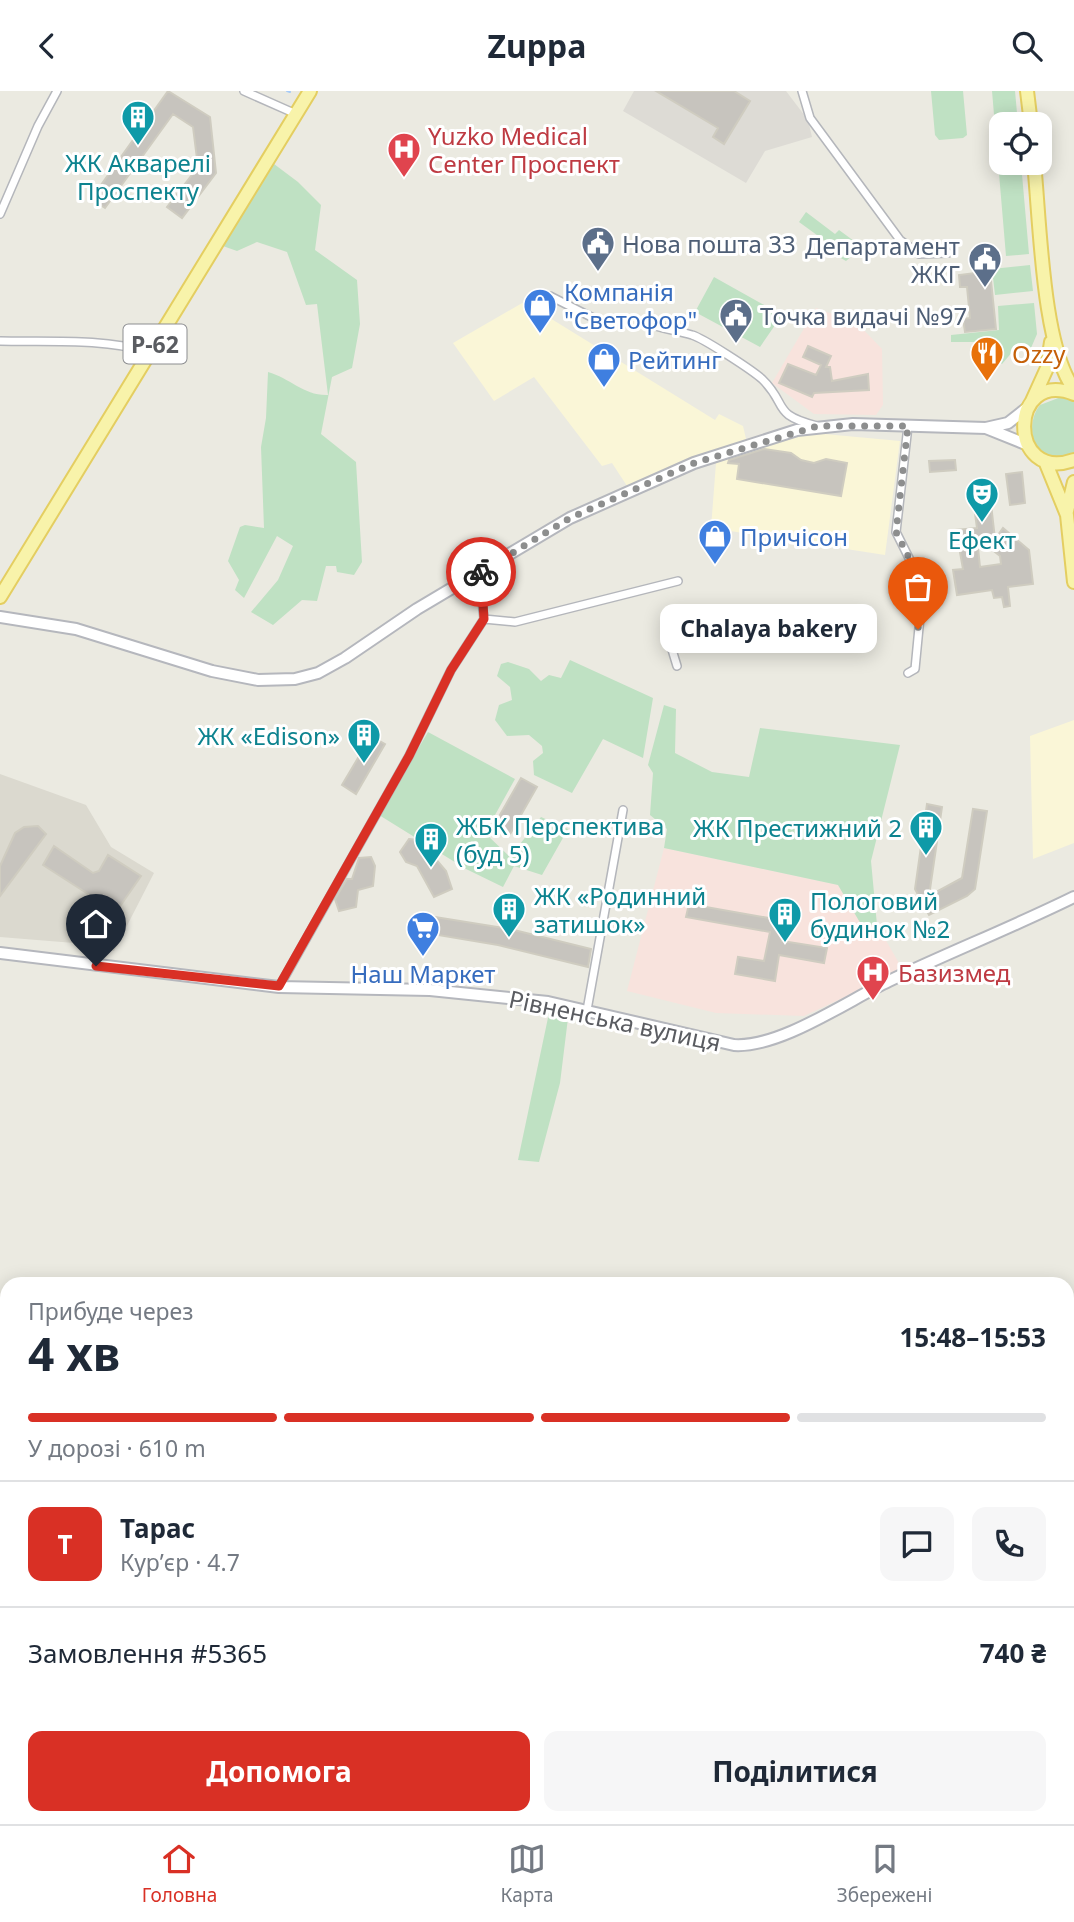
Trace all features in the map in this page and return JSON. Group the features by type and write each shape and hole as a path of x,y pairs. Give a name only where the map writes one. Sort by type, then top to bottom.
{"main road":[{"name":"Р-62","path":"0,597 310,91"},
{"path":"1027,91 1030,112"},
{"path":"1030,405 1053,391 1074,392 1063,370 1052,335 1035,175"},
{"path":"1052,335 1047,368 1030,405 1023,431 1028,445 1045,461 1067,515 1074,582"},
{"path":"1045,461 1059,463 1074,460"},
{"path":"1067,515 1074,482"}],"street":[{"path":"0,214 38,126 57,91"},
{"path":"244,91 296,114"},
{"path":"802,91 810,118 900,240 919,254 948,253"},
{"path":"531,302 550,296 603,323"},
{"path":"645,322 695,335 762,379 785,414 794,420 818,426"},
{"path":"0,341 96,343 128,346 151,353"},
{"path":"0,617 76,629 212,671 258,680 295,679 318,673 345,658 417,610 570,518 684,467 797,430 818,426 986,428 1008,423 1030,405"},
{"path":"908,426 896,532 923,586 915,669 908,673"},
{"path":"986,428 1028,445"},
{"path":"279,986 409,756 451,670 484,619 480,573"},
{"path":"484,619 515,622 678,581"},
{"path":"670,643 677,666"},
{"path":"587,1010 623,810"},
{"name":"Рівненська вулиця","path":"0,953 279,986 480,994 548,1002 734,1045 753,1045 781,1035 889,981 1074,898"}],"shaded area":[{"path":"634,91 786,91 808,120 812,137 765,151 746,183 623,111"},
{"name":"Рейтинг","path":"524,302 715,420 719,414 743,426 747,443 629,489 612,463 602,466 534,377 494,401 453,343"},
{"path":"816,308 857,323 882,349 883,405 876,415 814,414 772,383"},
{"path":"803,432 900,441 885,555 711,528 716,463"},
{"path":"1074,720 1074,843 1033,859 1030,736"},
{"path":"0,774 86,805 111,847 154,873 114,951 74,943 0,937"},
{"path":"664,848 838,885 862,925 877,925 903,970 804,1016 716,1013 627,991"}],"green space":[{"path":"931,91 963,91 967,135 963,138 939,140 935,135"},
{"path":"992,91 1015,91 1017,112 994,112"},
{"path":"270,161 298,182 321,205 315,250 357,280 360,324 352,368 332,377 321,434 356,462 362,562 354,575 337,572 336,566 326,566 317,601 302,600 273,625 251,612 278,580 293,546 277,536 244,598 235,590 239,580 228,561 240,527 245,525 264,528 261,447 266,418 268,372 304,390 328,395 317,304 306,305 287,252 257,242 237,251 220,245"},
{"path":"999,175 1022,175 1029,254 1006,256"},
{"path":"806,212 835,234 839,230 860,249 846,261 830,252 832,246 799,222"},
{"path":"1030,265 1033,291 995,295 992,269"},
{"path":"714,277 782,315 760,347 695,312"},
{"path":"1034,303 1037,334 1031,348 1014,350 1002,364 979,342 951,342 951,335 999,330 998,306"},
{"path":"1061,397 1074,399 1074,455 1059,457 1041,451 1036,445 1032,429 1040,405"},
{"path":"570,660 653,698 643,758 603,739 572,793 534,775 533,761 543,753 542,746 529,735 507,736 495,720 499,705 512,700 510,687 497,676 501,664 508,662 529,669 541,681 549,675 561,678"},
{"path":"664,705 676,709 675,753 712,772 749,777 760,728 900,745 871,861 877,925 862,926 838,885 664,848 667,829 650,815 653,773 648,765"},
{"path":"428,732 515,779 485,833 510,857 541,817 568,829 542,875 514,866 503,887 466,869 379,815"},
{"path":"549,1013 568,1018 560,1083 539,1162 518,1160"}],"building":[{"name":"ЖК Акварелі Проспекту","path":"168,91 210,117 216,173 182,218 167,207 198,167 193,127 173,114 105,208 91,199"},
{"path":"656,91 734,91 750,101 724,144 713,137 718,128"},
{"path":"990,271 996,329 965,332 963,319 970,318 967,287 960,287 959,275"},
{"path":"808,346 831,356 826,367 830,367 832,381 868,374 869,390 814,393 812,397 779,383 788,364 816,375 821,365 803,357"},
{"path":"764,449 791,453 801,460 814,463 826,459 847,463 841,496 737,479 739,464 728,463 729,460"},
{"path":"955,460 956,470 930,472 929,461"},
{"path":"1022,472 1025,503 1010,505 1006,474"},
{"path":"991,504 995,539 1003,528 1029,550 1033,584 1008,587 1010,606 1004,607 1002,597 994,598 992,590 957,595 953,570 963,569 956,530 977,528 974,506","holes":["977,538 1000,556 1001,564 980,567"]},
{"name":"ЖК «Edison»","path":"371,736 385,744 356,794 342,785"},
{"path":"521,778 537,787 509,836 493,827"},
{"name":"ЖК Престижний 2","path":"927,804 942,807 929,896 962,878 973,809 987,811 975,889 967,896 929,915 915,889"},
{"path":"38,826 46,834 0,896 0,866 15,833 24,827"},
{"name":"ЖБК Перспектива (буд 5)","path":"409,839 418,840 428,850 446,871 452,889 434,897 417,866 406,862 400,852"},
{"path":"54,846 93,873 99,871 108,855 141,876 116,912 43,865"},
{"path":"371,857 375,866 373,886 358,890 356,907 339,911 335,899 347,879 352,879 359,858"},
{"name":"Пологовий будинок №2","path":"689,904 786,921 782,941 827,948 824,963 779,955 775,981 735,974 738,957 764,961 770,932 686,917"},
{"name":"ЖК «Родинний затишок»","path":"435,917 510,929 591,949 588,967 498,945 432,934"}],"way so far":[{"path":"481,572 570,518 694,463 797,430 818,426 908,426 896,532 923,586 918,629"}],"place":[{"name":"ЖК Акварелі Проспекту","path":"138,147"},
{"name":"Yuzko Medical Center Проспект","path":"404,179"},
{"name":"Нова пошта 33","path":"598,273"},
{"name":"Департамент ЖКГ","path":"985,289"},
{"name":"Компанія \"Светофор\"","path":"540,335"},
{"name":"Точка видачі №97","path":"736,345"},
{"name":"Ozzy","path":"987,383"},
{"name":"Рейтинг","path":"604,389"},
{"name":"Ефект","path":"982,524"},
{"name":"Причісон","path":"715,566"},
{"name":"Chalaya bakery","path":"918,629"},
{"name":"ЖК «Edison»","path":"364,765"},
{"name":"ЖК Престижний 2","path":"926,857"},
{"name":"ЖБК Перспектива (буд 5)","path":"431,869"},
{"name":"ЖК «Родинний затишок»","path":"509,939"},
{"name":"Пологовий будинок №2","path":"785,944"},
{"name":"Наш Маркет","path":"423,958"},
{"name":"Базизмед","path":"873,1002"}],"route":[{"path":"96,966 279,986 409,756 451,670 484,619 481,572"}]}
